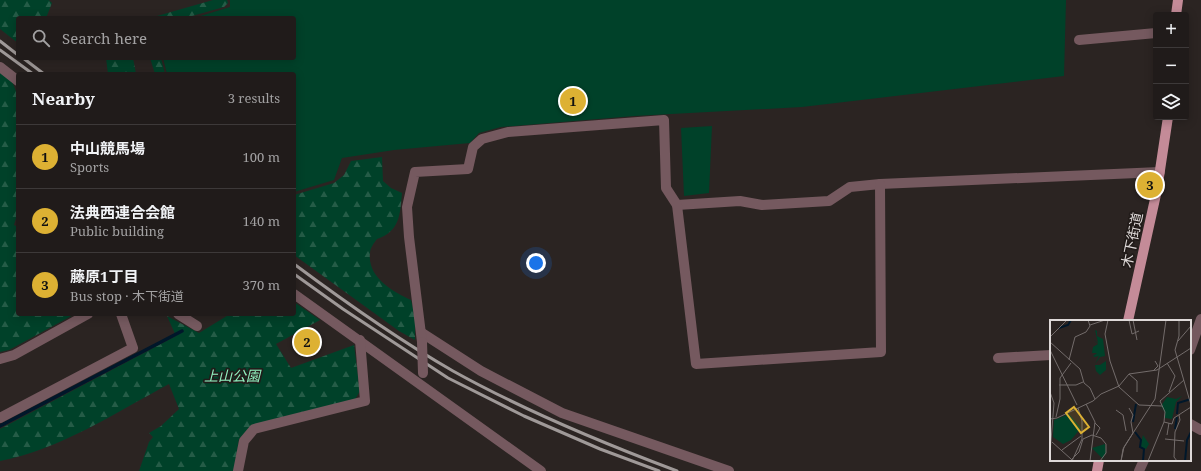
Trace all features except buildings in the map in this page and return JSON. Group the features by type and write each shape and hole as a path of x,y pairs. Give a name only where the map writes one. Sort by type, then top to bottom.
{"main road":[{"path":"1176,12 1178,0"},
{"name":"木下街道","path":"1128,320 1160,172 1168,120"},
{"path":"1097,471 1099,461"}],"street":[{"path":"1079,40 1153,33"},
{"path":"0,67 16,79"},
{"path":"424,386 422,338 409,237 407,207 415,172 468,169 473,147 482,139 508,132 664,120 666,188 677,205 696,364 881,352 880,184"},
{"path":"677,205 740,201 762,205 829,200 850,187 880,184 1160,172"},
{"path":"296,295 541,471"},
{"path":"0,359 14,355 84,316"},
{"path":"0,418 133,348 122,316"},
{"path":"181,316 197,326"},
{"path":"1191,347 1201,319"},
{"path":"422,338 480,371 562,413 729,471"},
{"path":"238,471 244,441 254,429 365,401 360,340"},
{"path":"998,358 1050,355"},
{"path":"1191,425 1201,430"},
{"path":"1139,471 1144,461"}],"green space":[{"path":"0,0 49,0 52,3 47,16 16,16 16,41 0,29"},
{"path":"213,0 227,0 228,3 224,7 192,16 157,16"},
{"path":"230,0 1066,0 1064,76 802,107 634,116 501,127 479,133 470,143 394,150 342,158 334,180 296,191 296,72 166,72 164,60 296,60 296,16 201,16 230,7"},
{"path":"106,60 133,60 136,72 108,72"},
{"path":"151,60 162,60 164,72 154,72"},
{"path":"0,72 11,79 16,91 16,218 14,225 16,226 16,316 71,316 9,350 0,352"},
{"path":"712,126 709,193 684,196 681,128"},
{"path":"382,157 383,181 391,188 402,193 397,221 390,232 377,239 372,246 370,251 370,262 377,276 389,288 411,300 415,317 415,340 399,331 296,256 296,194 334,183 344,175 351,161"},
{"name":"上山公園","path":"296,303 320,320 276,344 291,368 354,345 360,391 354,401 251,426 239,439 234,471 139,471 149,442 153,437 149,433 161,426 179,409 169,384 108,418 66,439 45,448 0,461 0,429 176,336 167,316 199,333 227,316 296,316"}],"waterway":[{"path":"0,426 182,331"}],"railway":[{"path":"0,41 16,53"},
{"path":"0,50 30,72"},
{"path":"26,60 41,72"},
{"path":"296,265 372,320 412,346 480,386 535,413 677,471"},
{"path":"296,275 343,309 448,378 524,416 600,449 659,471"}],"place":[{"name":"中山競馬場","path":"573,101"},
{"name":"藤原1丁目","path":"1150,185"},
{"name":"法典西連合会館","path":"307,342"}]}
